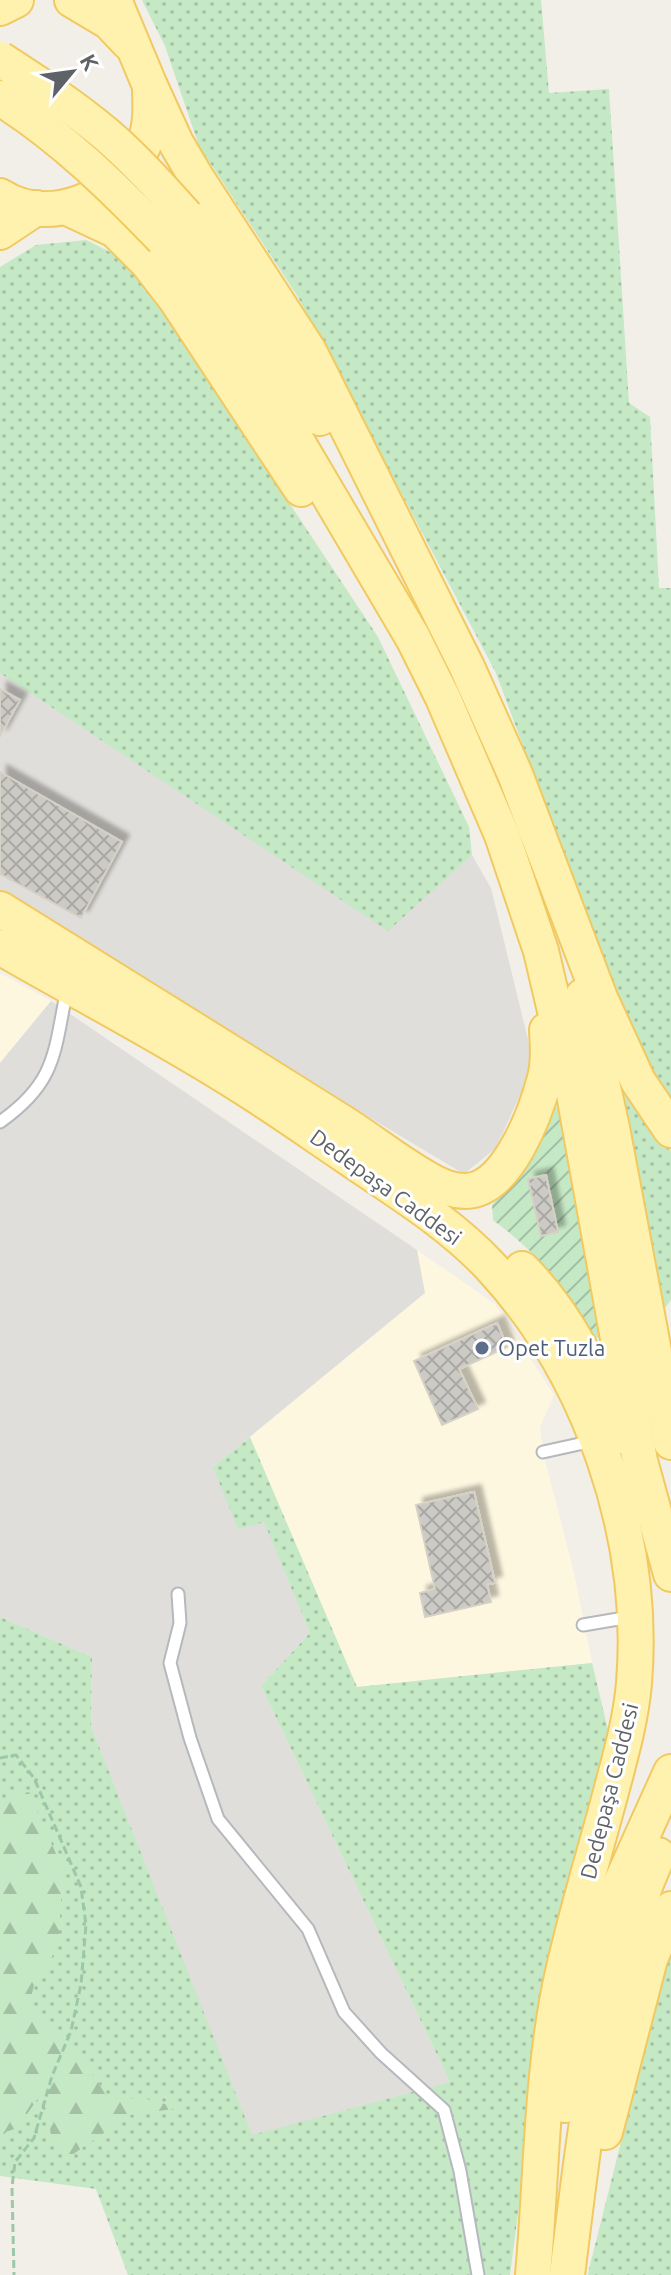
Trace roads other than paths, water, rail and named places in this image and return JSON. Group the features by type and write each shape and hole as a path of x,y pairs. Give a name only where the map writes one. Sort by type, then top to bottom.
{"main road":[{"path":"0,232 52,208 98,197 124,177 142,150 151,119 144,71 109,22 72,0"},
{"path":"114,0 144,71 196,177 309,351 467,667 515,774 600,998 638,1081 671,1130"},
{"path":"0,59 107,135 149,174 224,319 413,638 473,765 502,835 541,951 572,1083 640,1461 671,1576"},
{"path":"0,98 26,114 121,196 174,227 252,303 467,667"},
{"path":"0,196 52,208 115,230 148,263 175,298 409,651 473,765"},
{"path":"515,774 571,946 589,1020 671,1442"},
{"name":"Dedepaşa Caddesi","path":"0,909 357,1131 427,1180 450,1189 469,1191 487,1185 504,1167 527,1129 545,1077 549,1053 547,1025 526,907"},
{"name":"Dedepaşa Caddesi","path":"0,947 242,1086 423,1208 487,1262 521,1301 556,1355 596,1440 620,1513 630,1567 634,1686 622,1751 554,2014 532,2271"},
{"path":"344,1155 471,1228 505,1252 534,1281 585,1356 606,1401 671,1576"},
{"path":"671,1346 671,1387"},
{"path":"532,2271 591,1972 615,1896 671,1772"},
{"path":"567,2275 586,2118 612,1990 645,1884 671,1826"},
{"path":"567,2275 650,1959 671,1909"}],"lane":[{"path":"0,1122 34,1093 45,1077 68,986"},
{"path":"543,1452 596,1440"},
{"path":"178,1594 180,1623 170,1663 190,1738 218,1819 308,1929 344,2012 381,2053 444,2110 460,2171 478,2275"},
{"path":"583,1625 634,1617"}],"place":[{"name":"Opet Tuzla","path":"482,1348"}]}
